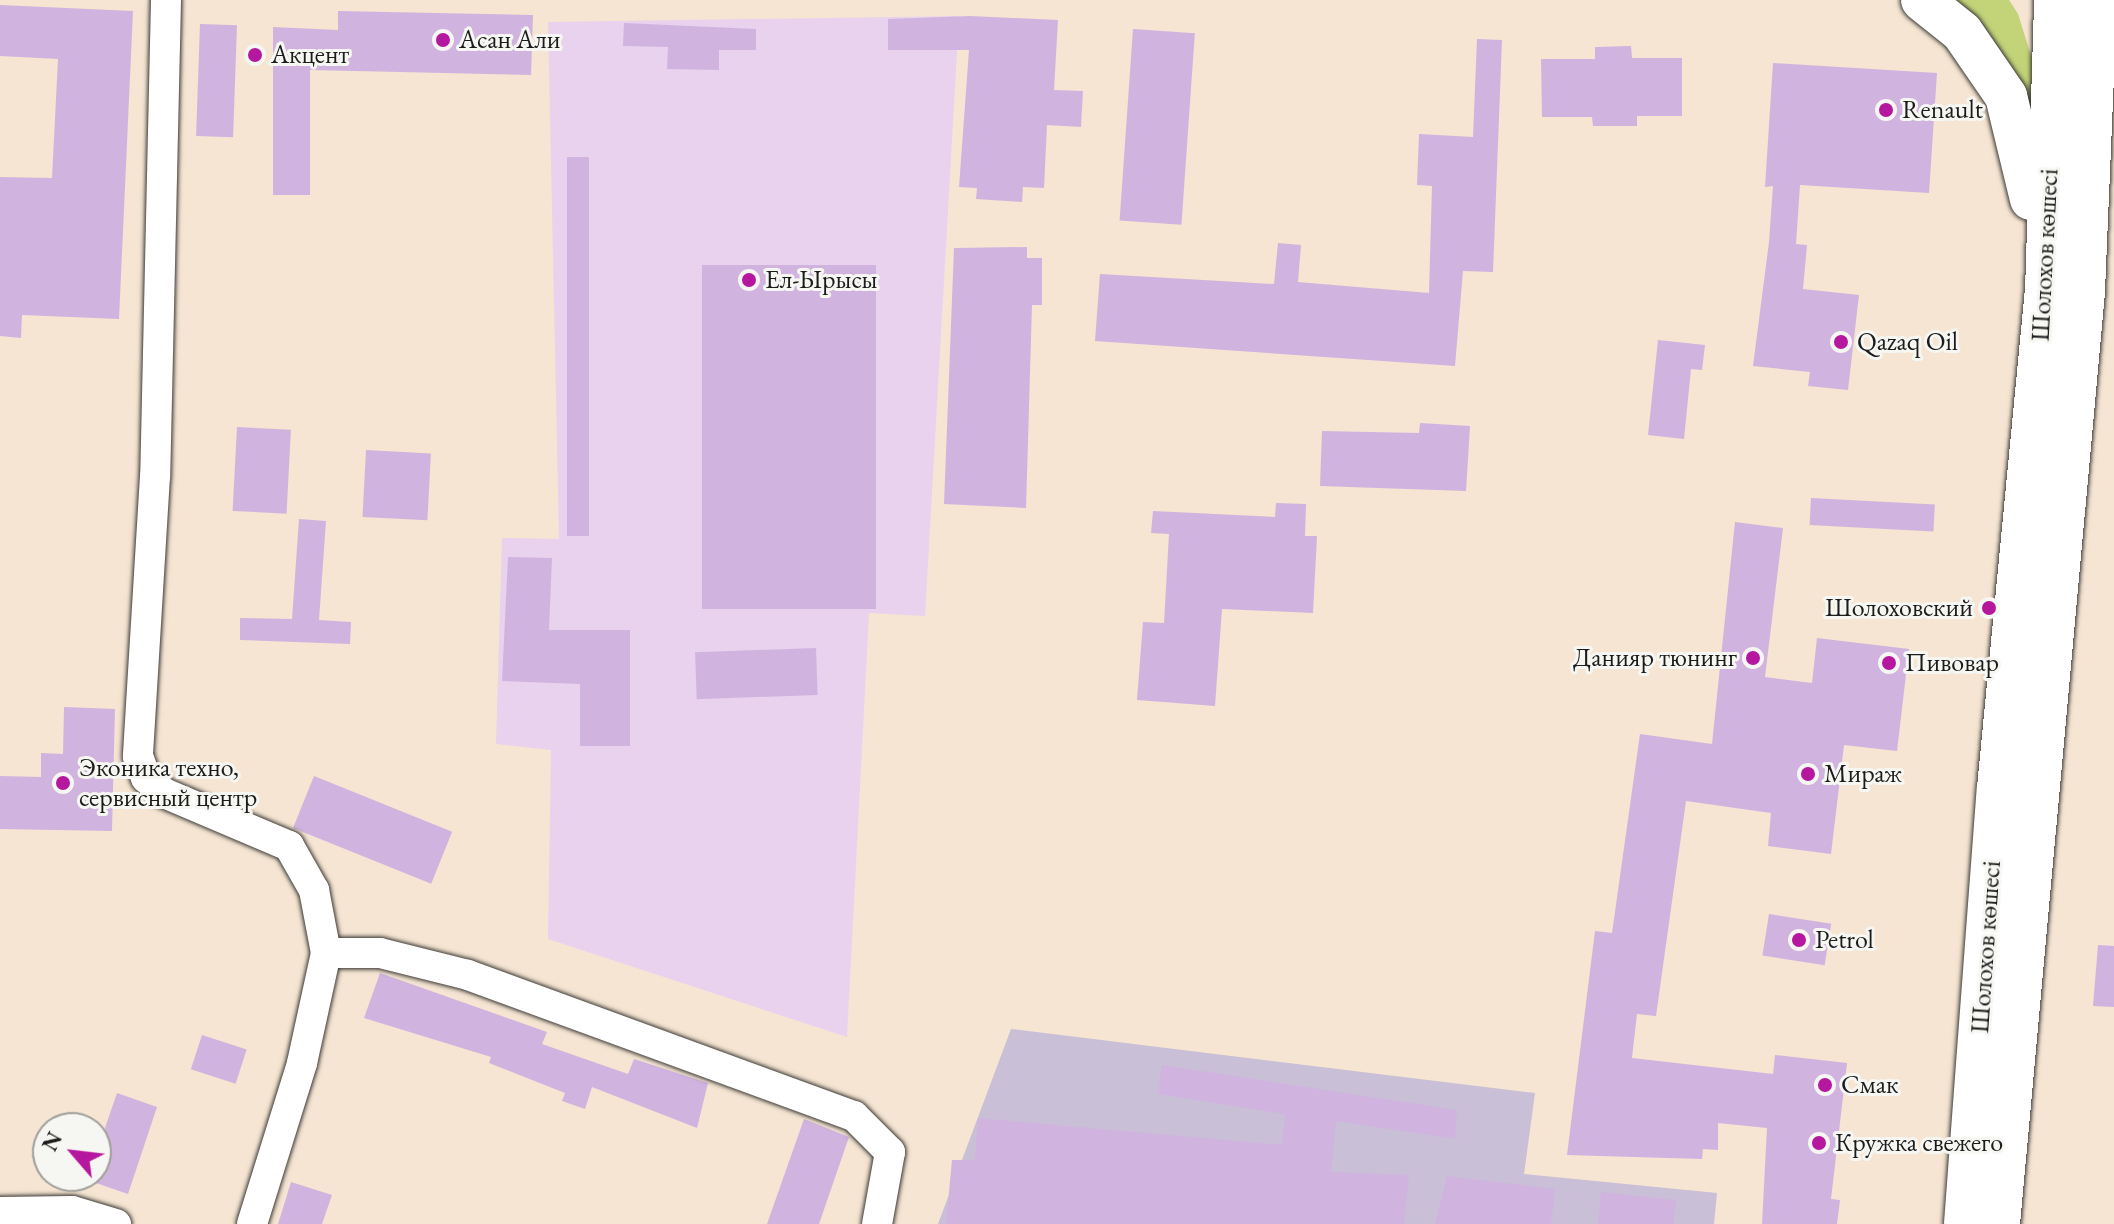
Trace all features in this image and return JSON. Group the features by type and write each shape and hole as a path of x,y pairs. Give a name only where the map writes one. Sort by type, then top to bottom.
{"highway":[{"path":"1922,0 1962,32 2006,96 2065,292"},
{"name":"Шолохов көшесі","path":"1999,1224 2058,578 2065,292 2055,0"},
{"path":"2065,292 2096,0"},
{"path":"2065,292 2114,204"},
{"name":"Шолохов көшесі","path":"1965,1224 2025,510 2065,292"}],"street":[{"path":"166,0 155,476 138,756 146,778 164,793 289,846 314,890 326,953 302,1063 252,1224"},
{"path":"326,953 380,953 468,975 854,1116 890,1152 877,1224"},
{"path":"0,1212 72,1211 116,1224"}],"shaded area":[{"name":"Ел-Ырысы","path":"959,16 925,616 869,613 847,1037 548,939 551,750 496,744 502,538 559,539 548,22"},
{"path":"1011,1029 1535,1093 1524,1174 1717,1193 1714,1224 938,1224"}],"green space":[{"path":"1943,0 2009,0 2018,14 2034,65 2033,161"}],"building":[{"path":"0,5 133,11 119,319 22,315 21,338 0,336 0,177 52,178 58,59 0,56"},
{"path":"338,11 533,15 531,75 310,70 310,195 273,195 273,27 338,30"},
{"path":"970,16 1058,20 1054,90 1083,91 1081,127 1047,125 1044,188 1023,187 1022,202 976,199 977,188 959,187 969,50 888,50 888,19"},
{"path":"624,23 756,29 756,50 719,50 719,70 667,69 668,47 623,46"},
{"path":"200,24 237,25 233,137 196,136"},
{"path":"1133,29 1195,33 1181,225 1120,221"},
{"path":"1477,39 1502,40 1493,272 1463,271 1455,366 1095,341 1100,274 1274,284 1278,243 1301,245 1298,282 1429,293 1432,186 1417,185 1419,134 1473,137"},
{"path":"1631,46 1632,58 1682,58 1682,116 1637,116 1637,126 1593,126 1592,117 1542,117 1541,59 1595,59 1595,47"},
{"path":"1773,63 1937,73 1929,193 1800,185 1796,244 1807,245 1803,289 1859,295 1848,390 1808,386 1810,372 1753,366 1773,186 1765,187"},
{"path":"567,157 589,157 589,536 567,536"},
{"path":"1027,247 1027,258 1042,258 1042,305 1032,305 1026,508 944,504 954,248"},
{"path":"702,265 876,265 876,609 702,609"},
{"path":"1658,340 1705,345 1702,370 1691,369 1684,439 1648,435"},
{"path":"1420,423 1470,426 1466,491 1320,486 1322,431 1419,433"},
{"path":"237,427 291,430 287,514 233,511"},
{"path":"366,450 431,453 427,520 362,517"},
{"path":"1811,498 1935,504 1933,531 1810,525"},
{"path":"1276,503 1306,504 1305,536 1317,536 1313,613 1222,609 1215,706 1137,700 1143,622 1164,623 1169,534 1151,533 1153,511 1275,517"},
{"path":"299,519 326,521 319,620 351,622 350,644 240,640 240,618 292,619"},
{"path":"1735,522 1783,528 1765,677 1812,683 1817,638 1909,649 1897,751 1844,745 1831,854 1768,846 1771,813 1686,801 1656,1016 1637,1014 1632,1058 1773,1074 1775,1055 1847,1063 1831,1199 1840,1200 1837,1224 1762,1224 1767,1128 1718,1123 1718,1150 1703,1149 1702,1159 1567,1155 1595,931 1612,933 1640,734 1712,744"},
{"path":"508,557 552,558 549,630 630,630 630,746 580,746 580,684 502,681"},
{"path":"816,648 818,695 697,699 695,652"},
{"path":"64,707 115,709 112,831 0,829 0,776 41,777 41,753 63,754"},
{"path":"314,776 452,832 431,884 293,828"},
{"path":"1769,914 1831,924 1825,965 1762,955"},
{"path":"2098,945 2114,946 2114,1007 2093,1006"},
{"path":"380,973 547,1032 542,1044 628,1074 634,1059 708,1083 697,1128 592,1087 585,1109 562,1101 565,1093 489,1063 491,1057 364,1018"},
{"path":"202,1035 247,1050 236,1084 191,1069"},
{"path":"1162,1065 1457,1110 1455,1139 1336,1121 1331,1172 1409,1175 1404,1224 946,1224 952,1160 975,1160 978,1118 1282,1145 1285,1114 1158,1094"},
{"path":"117,1093 157,1107 128,1194 112,1188 110,1112"},
{"path":"804,1119 849,1137 819,1224 767,1224"},
{"path":"1447,1176 1555,1189 1551,1224 1435,1224"},
{"path":"291,1182 332,1195 322,1224 278,1224"},
{"path":"1601,1192 1676,1200 1673,1224 1598,1224"}],"place":[{"name":"Асан Али","path":"443,40"},
{"name":"Акцент","path":"255,55"},
{"name":"Renault","path":"1886,110"},
{"name":"Ел-Ырысы","path":"749,280"},
{"name":"Qazaq Oil","path":"1841,342"},
{"name":"Шолоховский","path":"1989,608"},
{"name":"Данияр тюнинг","path":"1753,658"},
{"name":"Пивовар","path":"1889,663"},
{"name":"Мираж","path":"1808,774"},
{"name":"Эконика техно, сервисный центр","path":"63,783"},
{"name":"Petrol","path":"1799,940"},
{"name":"Смак","path":"1825,1085"},
{"name":"Кружка свежего","path":"1819,1143"}]}
